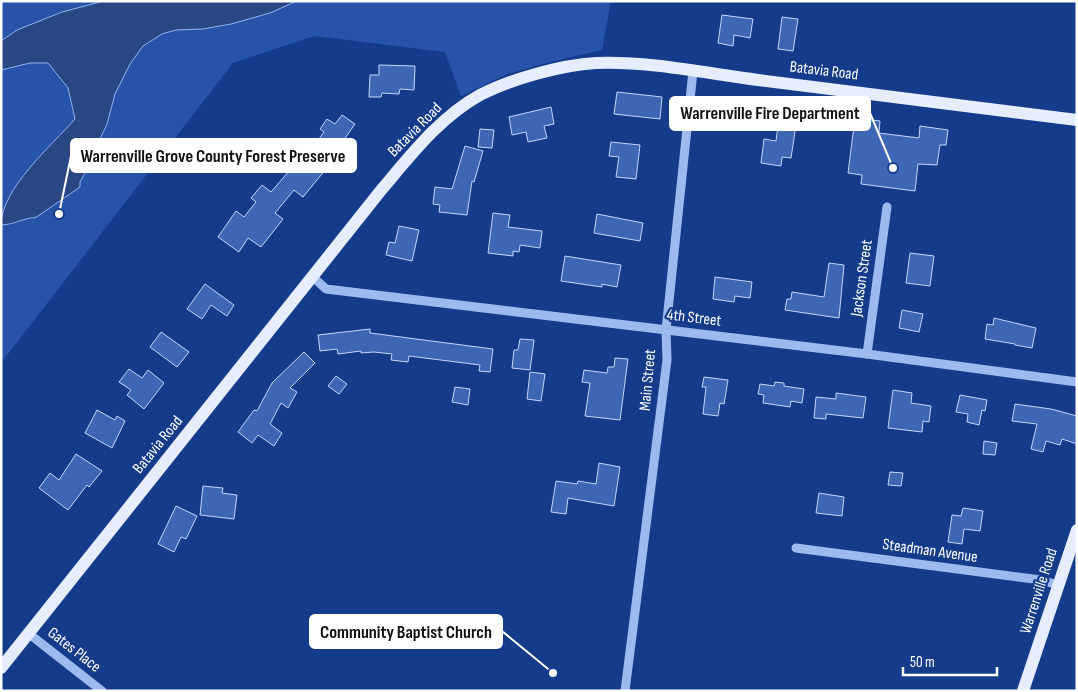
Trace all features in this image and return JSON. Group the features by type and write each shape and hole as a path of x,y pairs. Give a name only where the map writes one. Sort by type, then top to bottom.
{"main road":[{"name":"Batavia Road","path":"1,668 410,156 440,125 462,107 481,95 507,84 556,68 595,63 625,63 1077,120"},
{"name":"Warrenville Road","path":"1023,691 1058,585 1073,551 1077,530"}],"street":[{"name":"Main Street","path":"625,691 667,360 666,330 693,71"},
{"name":"Jackson Street","path":"867,354 887,207"},
{"name":"4th Street","path":"313,276 326,288 867,354 1077,382"},
{"name":"Steadman Avenue","path":"796,548 1041,580 1058,585"},
{"name":"Gates Place","path":"28,633 102,691"}],"shaded area":[{"path":"1,1 611,1 602,50 505,75 461,96 445,52 315,36 233,63 1,363"},
{"path":"104,1 297,1 270,13 231,24 203,29 176,30 162,34 143,46 130,64 115,94 107,124 94,157 80,182 80,187 37,217 1,225 3,211 18,182 41,154 75,119 68,88 48,63 30,63 1,70 1,41 17,30 62,12"}],"building":[{"path":"722,15 753,19 750,38 734,35 733,46 718,43"},
{"path":"782,17 798,19 793,51 778,49"},
{"path":"379,65 415,66 414,90 400,89 399,94 382,93 381,97 369,97 370,75 379,75"},
{"path":"617,92 662,97 660,119 614,114"},
{"path":"551,107 554,124 544,126 547,138 528,142 526,132 512,135 509,117"},
{"path":"780,109 798,112 791,158 782,157 781,166 761,163 764,139 776,141"},
{"path":"342,115 355,124 324,168 326,169 303,197 294,190 275,213 283,219 261,247 248,238 239,252 218,237 236,211 244,217 256,202 251,198 262,185 271,192 296,163 292,160 302,148 308,154 324,132 320,129 327,119 335,124"},
{"path":"855,118 880,121 879,133 919,138 920,126 948,130 946,145 940,145 937,165 918,164 915,191 861,184 862,175 848,173"},
{"path":"480,129 494,130 492,148 478,147"},
{"path":"611,142 640,145 636,179 616,177 619,157 609,156"},
{"path":"465,146 483,151 474,182 472,181 467,215 439,212 440,205 433,204 435,187 452,189"},
{"path":"493,213 510,215 508,227 542,231 540,248 520,245 519,252 513,251 513,256 488,253"},
{"path":"597,214 643,223 640,241 594,233"},
{"path":"399,226 419,230 412,261 386,255 389,242 395,243"},
{"path":"910,253 934,256 930,286 906,283"},
{"path":"565,256 621,265 617,287 602,284 602,287 561,281"},
{"path":"829,263 844,265 839,318 785,310 787,299 791,299 792,292 824,297"},
{"path":"715,277 752,282 750,298 735,296 734,302 713,299"},
{"path":"205,284 234,305 227,316 211,305 202,319 187,309"},
{"path":"902,310 923,314 919,332 899,328"},
{"path":"994,318 1036,328 1032,348 985,339 987,324 993,325"},
{"path":"370,329 370,333 493,349 490,372 479,371 480,365 409,356 408,362 391,360 392,354 361,353 361,351 338,354 337,349 320,351 318,335"},
{"path":"161,332 189,352 177,367 150,347"},
{"path":"520,339 534,340 530,370 512,368 514,350 518,350"},
{"path":"304,352 315,363 290,388 297,392 288,408 281,403 270,424 282,433 274,446 258,435 252,443 238,432 254,410 257,411 272,383"},
{"path":"615,358 628,359 620,420 585,416 590,383 582,382 584,370 607,373 608,367 614,367"},
{"path":"129,369 142,378 148,370 164,383 144,409 127,395 131,390 119,382"},
{"path":"530,372 545,374 541,401 527,399"},
{"path":"336,376 347,384 339,394 328,386"},
{"path":"704,377 728,380 724,404 720,403 718,416 703,414 706,387 702,387"},
{"path":"775,382 784,383 784,386 804,389 802,403 791,401 790,407 763,403 764,395 758,394 760,384 774,386"},
{"path":"455,387 470,389 468,405 452,402"},
{"path":"893,390 912,393 911,403 931,406 929,422 923,421 922,432 888,428"},
{"path":"836,393 866,397 863,418 826,414 826,419 814,418 816,397 836,399"},
{"path":"960,395 987,400 985,411 982,410 979,425 967,422 968,414 956,412"},
{"path":"1015,404 1051,409 1077,416 1077,444 1062,439 1060,445 1046,441 1043,452 1031,449 1037,424 1012,421"},
{"path":"97,410 115,420 117,416 125,421 112,448 85,433"},
{"path":"984,441 997,443 995,455 983,454"},
{"path":"76,454 102,471 89,487 87,485 68,510 39,488 50,473 59,480"},
{"path":"599,463 620,467 614,506 568,498 566,514 551,512 556,481 577,484 578,481 596,484"},
{"path":"890,472 903,473 901,486 888,485"},
{"path":"203,486 223,488 222,493 237,495 234,519 200,515"},
{"path":"819,493 844,497 842,516 816,513"},
{"path":"176,506 197,516 186,539 181,537 174,552 158,544"},
{"path":"963,508 983,511 980,531 964,529 962,544 948,542 952,515 961,516"}],"place":[{"name":"Warrenville Fire Department","path":"893,168"},
{"name":"Warrenville Grove County Forest Preserve","path":"59,214"},
{"name":"Community Baptist Church","path":"553,673"}]}
